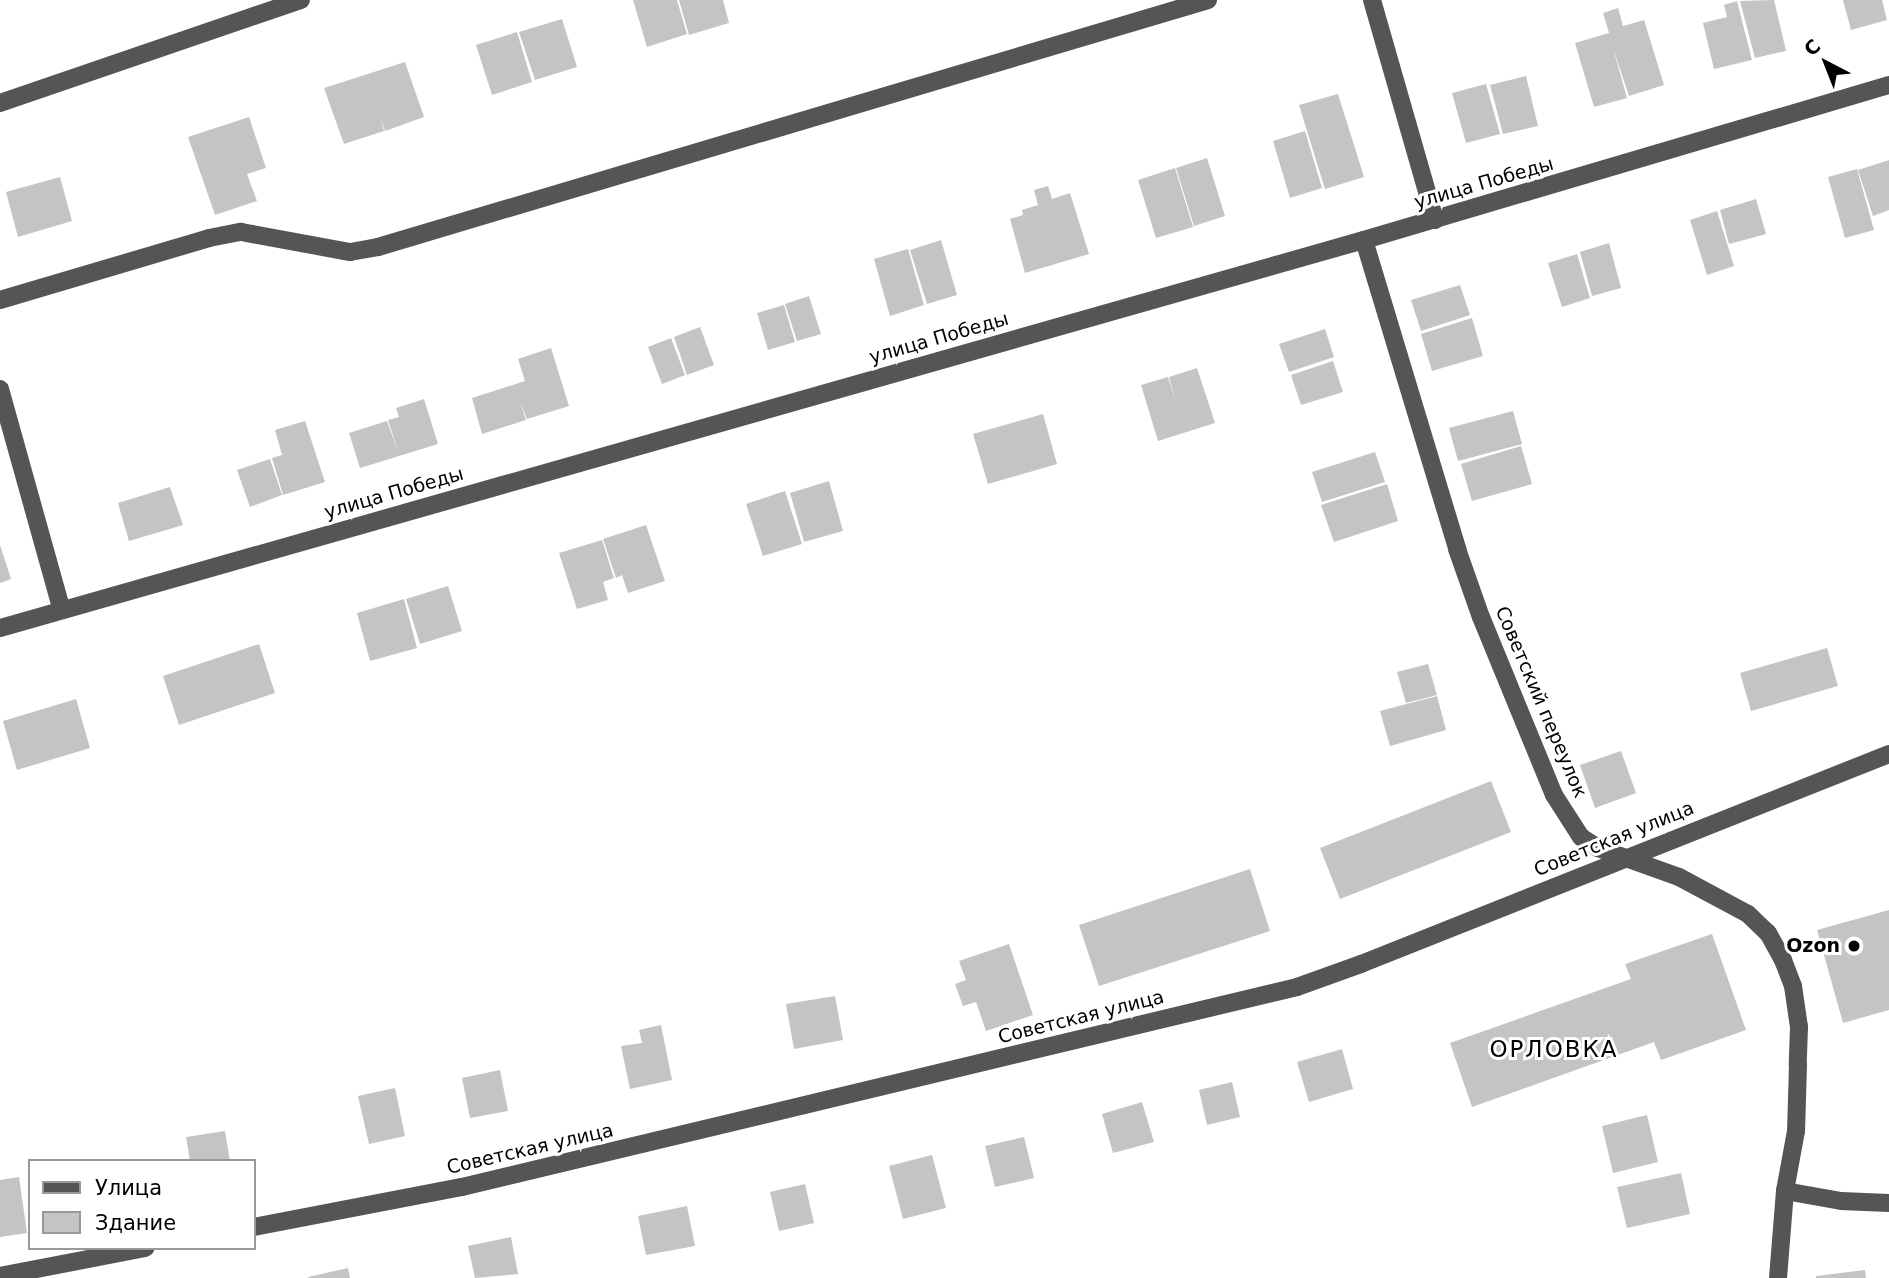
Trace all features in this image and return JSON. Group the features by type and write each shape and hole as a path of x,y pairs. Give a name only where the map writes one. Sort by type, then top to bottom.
{"street":[{"path":"0,103 301,0"},
{"path":"0,300 209,238 241,232 350,252 378,247 1208,0"},
{"path":"1372,0 1435,220"},
{"name":"улица Победы","path":"0,628 61,608 1435,220 1889,85"},
{"name":"Советский переулок","path":"1364,240 1461,560 1554,795 1581,837 1598,848 1679,877 1748,914 1768,933 1783,960 1793,986 1799,1027 1796,1131 1785,1191 1778,1278"},
{"path":"0,389 61,608"},
{"name":"Советская улица","path":"256,1227 462,1187 1297,987 1889,754"},
{"path":"1785,1191 1841,1201 1889,1203"},
{"path":"0,1276 135,1250"}],"building":[{"path":"633,0 677,0 687,34 647,47"},
{"path":"679,0 723,0 729,23 689,35"},
{"path":"1774,0 1786,51 1755,58 1740,1"},
{"path":"1843,0 1882,0 1887,20 1851,30"},
{"path":"1737,1 1752,60 1714,69 1703,23 1727,17 1724,5"},
{"path":"1618,8 1623,26 1644,20 1664,85 1629,96 1613,48 1627,98 1594,107 1575,43 1609,33 1603,13"},
{"path":"562,19 577,67 535,80 519,32"},
{"path":"517,32 532,82 492,95 476,45"},
{"path":"405,62 424,117 385,131 380,117 384,131 344,144 324,88"},
{"path":"1526,76 1538,126 1503,134 1490,85"},
{"path":"1486,84 1500,134 1466,143 1452,93"},
{"path":"1338,94 1364,177 1325,189 1299,105"},
{"path":"249,117 266,168 247,174 257,201 215,215 188,137"},
{"path":"1305,131 1322,188 1290,198 1273,141"},
{"path":"1207,158 1225,216 1194,226 1176,168"},
{"path":"1889,160 1889,210 1873,216 1858,170"},
{"path":"1175,168 1193,227 1156,238 1138,180"},
{"path":"1857,169 1874,230 1845,238 1828,177"},
{"path":"60,177 72,221 18,237 6,192"},
{"path":"1048,186 1052,199 1070,193 1089,254 1025,273 1010,219 1023,215 1022,210 1038,205 1034,190"},
{"path":"1756,199 1766,234 1729,244 1720,210"},
{"path":"1717,211 1734,266 1707,275 1690,220"},
{"path":"941,240 957,295 927,304 910,250"},
{"path":"1609,243 1621,288 1592,296 1580,252"},
{"path":"908,249 924,305 890,316 874,259"},
{"path":"1577,254 1590,298 1562,307 1548,263"},
{"path":"1460,285 1470,315 1421,331 1411,300"},
{"path":"809,296 821,334 797,341 785,304"},
{"path":"784,305 795,342 768,350 757,313"},
{"path":"1472,318 1483,356 1432,371 1421,334"},
{"path":"700,327 714,365 687,375 674,337"},
{"path":"1325,329 1334,357 1289,372 1279,344"},
{"path":"671,338 685,375 662,384 648,347"},
{"path":"551,348 569,406 527,419 520,402 526,420 482,434 472,398 525,381 518,359"},
{"path":"1333,361 1343,392 1301,405 1291,375"},
{"path":"1197,368 1215,423 1158,441 1141,385 1168,377 1176,402 1169,377"},
{"path":"424,399 438,444 360,468 349,433 387,421 398,451 388,420 399,417 396,408"},
{"path":"1513,411 1522,444 1458,461 1449,428"},
{"path":"1043,414 1057,464 988,484 973,434"},
{"path":"305,421 325,482 283,495 272,458 282,455 275,430"},
{"path":"1521,446 1532,484 1472,501 1461,464"},
{"path":"1375,452 1385,482 1322,502 1312,472"},
{"path":"270,459 282,495 250,507 237,470"},
{"path":"829,481 843,531 804,542 790,493"},
{"path":"1387,484 1398,521 1334,542 1321,505"},
{"path":"170,487 183,525 129,541 118,503"},
{"path":"785,491 802,544 763,556 746,504"},
{"path":"646,525 665,581 628,593 622,575 616,578 603,539"},
{"path":"602,540 614,578 603,582 608,600 577,609 559,553"},
{"path":"0,545 11,579 0,583"},
{"path":"448,586 462,631 420,644 406,599"},
{"path":"404,599 417,648 370,661 357,613"},
{"path":"259,644 275,693 179,725 163,676"},
{"path":"1827,648 1838,686 1751,711 1740,673"},
{"path":"1428,664 1437,695 1406,703 1397,672"},
{"path":"1437,696 1446,730 1390,746 1380,711"},
{"path":"76,699 90,748 17,770 3,721"},
{"path":"1621,751 1636,793 1595,808 1580,765"},
{"path":"1491,781 1511,832 1340,899 1320,848"},
{"path":"1250,869 1270,931 1099,986 1079,925"},
{"path":"1889,910 1889,1010 1843,1023 1817,930"},
{"path":"1712,934 1746,1030 1661,1060 1654,1042 1472,1107 1450,1043 1631,979 1625,964"},
{"path":"1009,944 1033,1015 986,1031 976,1002 963,1006 955,984 966,980 959,961"},
{"path":"835,996 843,1040 794,1049 786,1004"},
{"path":"661,1025 672,1080 630,1089 621,1046 642,1043 639,1030"},
{"path":"1342,1049 1353,1089 1309,1102 1297,1062"},
{"path":"500,1070 508,1111 470,1118 462,1078"},
{"path":"1232,1082 1240,1117 1207,1125 1199,1090"},
{"path":"395,1088 405,1136 369,1144 358,1096"},
{"path":"1142,1102 1154,1142 1113,1153 1102,1114"},
{"path":"1647,1115 1658,1162 1613,1173 1602,1126"},
{"path":"225,1131 230,1159 190,1159 186,1137"},
{"path":"1024,1137 1034,1178 995,1187 985,1146"},
{"path":"932,1155 946,1208 903,1219 889,1166"},
{"path":"1681,1173 1690,1214 1627,1228 1617,1187"},
{"path":"19,1177 27,1233 0,1237 0,1180"},
{"path":"805,1184 814,1223 779,1231 770,1192"},
{"path":"687,1206 695,1246 646,1255 638,1216"},
{"path":"511,1237 518,1274 475,1278 468,1246"},
{"path":"348,1268 350,1278 308,1278 308,1277"},
{"path":"1865,1270 1866,1278 1816,1278 1816,1276"}],"place":[{"name":"Ozon","path":"1854,946"}],"district":[{"name":"ОРЛОВКА","path":"1554,1049"}]}
